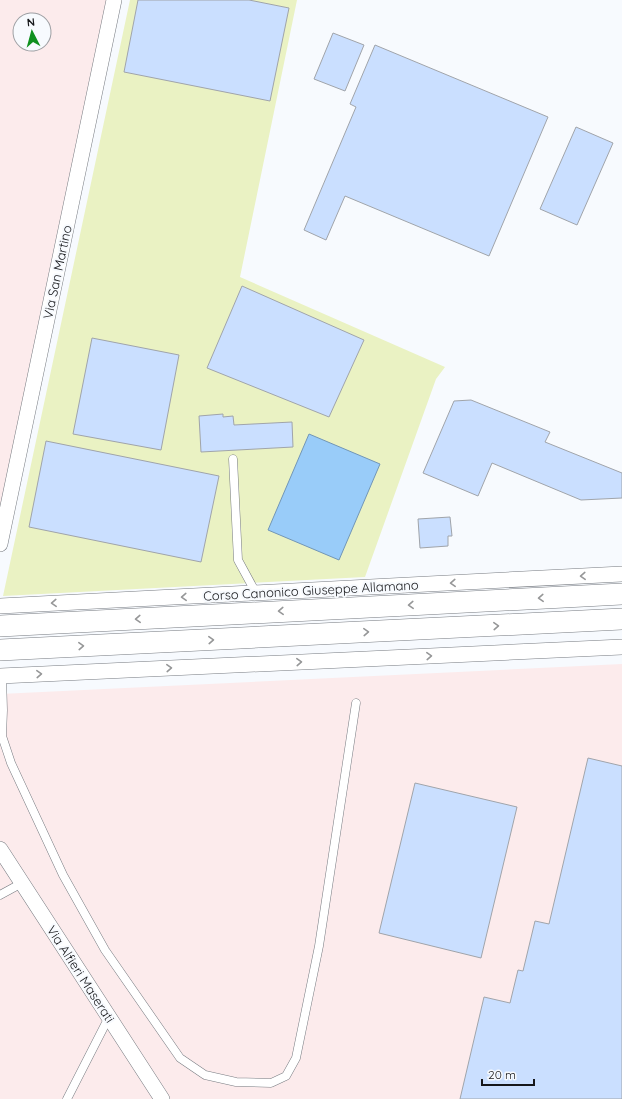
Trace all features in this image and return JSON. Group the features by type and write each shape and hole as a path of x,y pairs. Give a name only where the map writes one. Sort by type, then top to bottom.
{"main road":[{"name":"Corso Canonico Giuseppe Allamano","path":"0,626 622,594"},
{"path":"0,650 622,619"}],"street":[{"name":"Via San Martino","path":"0,544 114,0"},
{"name":"Corso Canonico Giuseppe Allamano","path":"0,606 622,574"},
{"path":"1,676 622,647"},
{"name":"Via Alfieri Maserati","path":"0,849 162,1099"}],"lane":[{"path":"233,459 236,550 238,560 256,593"},
{"path":"1,676 3,710 2,736 12,763 63,875 105,950 180,1058 205,1075 236,1082 271,1083 286,1076 296,1058 319,946 356,703"},
{"path":"0,895 22,883"},
{"path":"67,1099 109,1017"}],"shaded area":[{"path":"0,0 114,0 0,544"},
{"path":"622,664 622,1099 0,1099 0,694"}],"green space":[{"path":"130,0 297,0 240,277 445,367 436,379 365,577 3,596"}],"water":[{"path":"309,434 380,464 339,560 268,530"}],"building":[{"path":"138,0 249,0 289,8 270,101 124,72"},
{"path":"333,33 364,45 345,91 314,79"},
{"path":"375,45 548,117 489,256 345,196 326,240 304,230 356,107 350,104"},
{"path":"576,127 613,143 577,225 540,209"},
{"path":"242,286 364,340 329,417 207,368"},
{"path":"92,338 179,355 161,450 73,434"},
{"path":"471,400 550,432 545,442 622,473 622,498 581,500 492,463 478,496 423,473 454,401"},
{"path":"223,414 223,417 233,416 234,425 292,422 293,447 201,452 199,416"},
{"path":"46,441 219,476 201,562 29,527"},
{"path":"450,517 452,536 448,536 448,546 420,548 418,519"},
{"path":"588,758 622,766 622,1099 460,1099 484,997 510,1003 518,970 523,971 535,921 549,924"},
{"path":"415,783 517,807 481,958 379,933"}]}
